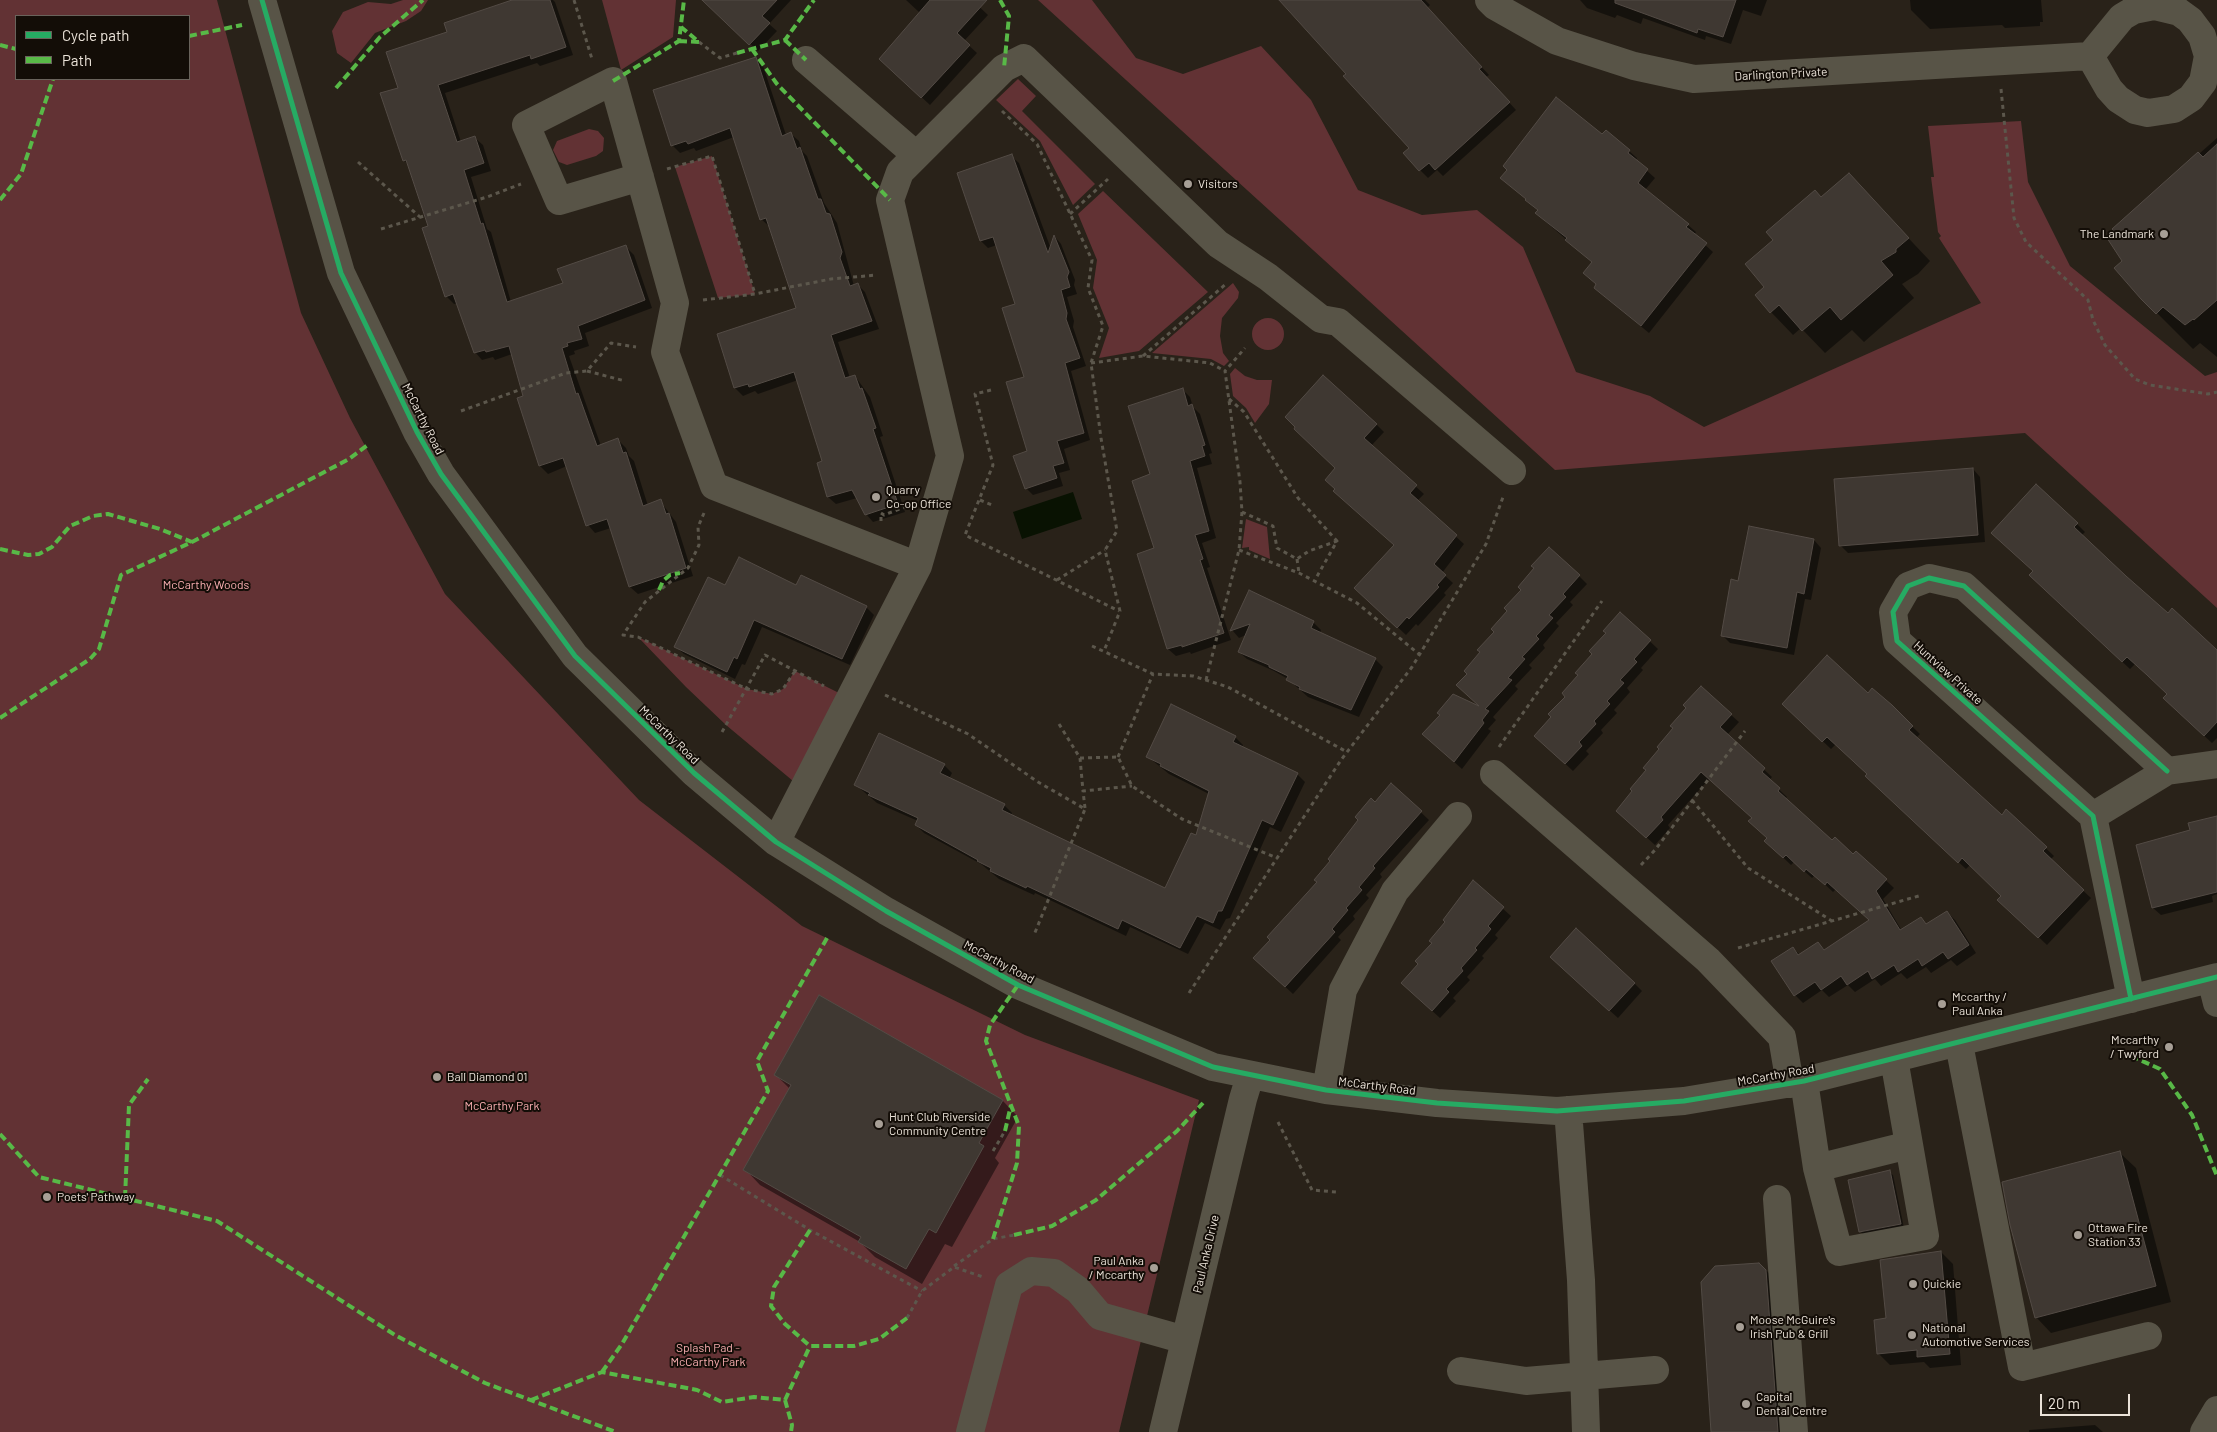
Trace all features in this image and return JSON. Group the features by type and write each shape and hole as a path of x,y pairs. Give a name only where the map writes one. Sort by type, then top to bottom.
{"street":[{"name":"McCarthy Road","path":"262,0 341,273 417,432 441,474 575,656 694,774 776,842 886,911 1018,985 1213,1067 1250,1076 1326,1090 1437,1103 1568,1110 1684,1101 1797,1082 1959,1044 2131,999 2215,986"},
{"name":"Darlington Private","path":"1488,0 1495,6 1557,41 1634,66 1694,79 2090,56"},
{"path":"2160,7 2179,12 2201,23 2207,62 2200,88 2180,106 2161,113 2135,110 2118,99 2109,89 2090,56 2112,26 2122,8 2160,7"},
{"path":"776,842 918,566 950,456 890,200 900,172 1004,68 1024,58 1218,244 1321,319 1338,322 1512,471"},
{"path":"806,60 916,156"},
{"path":"640,177 559,201 526,125 613,81 640,177 675,303 665,352 714,486 918,566"},
{"name":"Huntview Private","path":"2093,816 1897,641 1893,612 1908,586 1929,578 1964,586 2167,771"},
{"path":"2131,999 2093,816 2167,771 2217,764"},
{"path":"1494,774 1708,960 1782,1037 1797,1082 1839,1252 1925,1236 1894,1059"},
{"path":"1326,1090 1343,990 1395,891 1458,816"},
{"path":"1959,1044 2022,1367 2148,1336"},
{"name":"Paul Anka Drive","path":"1163,1432 1242,1099 1250,1076"},
{"path":"1568,1110 1581,1280 1586,1432"},
{"path":"1817,1168 1909,1145"},
{"path":"1777,1200 1794,1432"},
{"path":"970,1432 1009,1285 1031,1271 1054,1273 1078,1290 1100,1316 1185,1340"},
{"path":"1461,1371 1526,1381 1656,1370"},
{"path":"2204,1432 2217,1410"}],"path":[{"path":"574,0 587,42"},
{"path":"699,42 720,58 737,53"},
{"path":"981,90 1037,144 1092,260 1088,288 1103,326 1091,363 1101,438 1117,531 1105,550 1057,580"},
{"path":"2004,121 2014,218 2026,242 2088,300 2093,320 2105,345 2135,378 2150,385 2208,394 2217,392"},
{"path":"640,177 712,156 755,294"},
{"path":"1070,214 1111,177 1128,158"},
{"path":"358,162 420,218"},
{"path":"381,229 487,197 547,174"},
{"path":"1142,356 1248,264"},
{"path":"675,303 755,294 832,279 908,273"},
{"path":"588,371 610,343 665,352"},
{"path":"1225,371 1246,348"},
{"path":"1091,363 1142,356 1210,363 1225,371"},
{"path":"461,411 566,373 588,371 624,381"},
{"path":"1206,680 1239,550 1242,512 1240,482 1225,371"},
{"path":"991,390 975,394 993,465 965,535 1120,611"},
{"path":"1229,399 1244,412 1298,498 1337,542"},
{"path":"1189,993 1347,752 1420,655 1486,544 1512,471"},
{"path":"714,486 698,527 699,545 688,568 645,602 623,635 638,637 747,689 772,694 783,689 795,671"},
{"path":"980,500 992,505"},
{"path":"880,529 881,513 884,515 909,506"},
{"path":"1242,512 1273,526 1277,548 1297,559"},
{"path":"1297,559 1309,551 1337,542"},
{"path":"1315,580 1337,542"},
{"path":"1104,651 1120,611 1105,550"},
{"path":"1239,550 1315,580 1357,603 1420,655"},
{"path":"1297,559 1299,573"},
{"path":"1494,774 1496,751 1602,601"},
{"path":"1092,646 1153,674 1193,676 1228,687 1347,752"},
{"path":"722,732 765,655 850,698"},
{"path":"1153,674 1118,757 1132,786 1182,819 1277,858"},
{"path":"882,694 968,734 1038,782 1085,808"},
{"path":"1034,935 1085,808 1080,758 1059,724"},
{"path":"1622,886 1655,850 1744,731"},
{"path":"1080,758 1118,757"},
{"path":"1083,791 1132,786"},
{"path":"1692,800 1748,868 1833,921"},
{"path":"1708,960 1739,948 1922,895"},
{"path":"1278,1122 1312,1190 1336,1192"},
{"path":"993,1151 1005,1131"},
{"path":"720,1175 810,1230 922,1291"},
{"path":"907,1318 922,1291 993,1239 1014,1235"},
{"path":"954,1267 1009,1285"}],"green space":[{"name":"McCarthy Park","path":"0,0 217,0 301,313 350,418 445,594 639,800 802,926 1025,1035 1199,1100 1119,1432 0,1432"},
{"path":"403,0 428,0 421,11 406,21 375,33 351,63 337,53 332,31 343,12 368,2 391,4"},
{"path":"602,0 676,0 673,37 621,70"},
{"path":"1038,0 1092,0 1136,58 1183,74 1261,46 1311,100 1358,190 1422,215 1477,210 1523,247 1576,372 1650,396 1704,427 1981,303 1939,238 1941,236 1938,232 1931,177 1934,177 1928,126 2021,121 2028,182 2070,266 2205,376 2217,372 2217,608 2025,433 1555,470"},
{"path":"1018,79 1036,96 1022,111 1095,184 1073,205 1040,141 996,100"},
{"path":"589,129 598,131 604,138 603,151 596,156 567,165 559,162 553,150 557,141"},
{"path":"712,156 755,294 718,298 675,167"},
{"path":"1103,191 1208,292 1139,351 1099,358 1109,328 1093,288 1097,260 1078,214"},
{"path":"1233,283 1239,292 1238,298 1222,318 1220,336 1223,353 1229,361 1224,366 1211,359 1152,353"},
{"path":"1268,318 1274,319 1279,323 1283,328 1283,340 1279,345 1274,349 1268,350 1262,349 1257,345 1253,340 1252,334 1253,328 1257,323 1262,319"},
{"path":"1235,368 1245,376 1257,380 1272,380 1269,404 1255,423 1246,408 1233,396 1230,374"},
{"path":"1246,519 1267,527 1270,559 1249,550 1249,547 1242,548"},
{"path":"638,637 747,689 772,694 783,689 795,671 839,693 793,781 726,725"}],"shaded area":[{"path":"1073,492 1082,519 1022,539 1013,512"}],"building":[{"path":"512,0 550,0 566,47 531,59 530,55 438,85 457,142 475,136 484,163 464,170 481,224 483,223 507,302 563,283 557,269 626,245 645,300 578,326 582,339 567,343 568,346 562,348 576,394 578,393 597,446 618,438 623,453 626,452 643,506 661,499 666,514 669,513 686,568 629,587 607,519 586,526 563,458 539,466 517,398 523,396 509,346 474,353 453,294 445,297 422,228 428,226 406,160 403,161 380,93 398,88 386,52 447,32 444,23"},
{"path":"702,0 777,0 762,16 770,23 749,45"},
{"path":"930,0 987,0 957,33 970,45 921,98 879,59"},
{"path":"1279,0 1421,0 1482,67 1479,69 1510,102 1435,170 1429,163 1419,171 1403,153 1409,148 1343,76 1346,74"},
{"path":"1615,0 1736,0 1723,37 1698,29 1697,33 1615,3"},
{"path":"756,57 782,136 791,132 797,149 800,147 818,199 821,199 826,213 830,214 842,252 840,258 850,286 858,283 872,321 831,335 845,378 855,375 860,389 862,388 876,428 873,429 898,504 865,515 852,490 827,497 817,463 822,461 794,372 749,387 748,384 734,388 717,334 796,308 766,218 760,220 730,128 688,144 686,141 671,146 653,90"},
{"path":"1556,97 1602,134 1606,130 1630,150 1628,153 1648,169 1638,183 1689,224 1686,227 1707,243 1641,326 1594,288 1596,284 1583,273 1592,262 1565,240 1567,238 1535,213 1538,210 1500,178 1507,170 1503,166"},
{"name":"The Landmark","path":"2217,144 2217,300 2194,320 2185,325 2163,307 2156,314 2141,299 2114,268 2122,261 2107,238 2114,231 2112,229 2198,152 2203,157"},
{"path":"1012,154 1048,253 1054,235 1069,272 1067,277 1070,287 1061,290 1067,313 1066,319 1080,358 1065,363 1084,433 1057,441 1064,463 1053,466 1057,478 1025,489 1013,456 1027,451 1006,382 1024,377 1002,308 1015,304 993,237 980,241 957,173"},
{"path":"1849,173 1909,238 1896,249 1896,252 1881,261 1893,275 1841,320 1830,307 1802,331 1779,305 1770,313 1755,295 1764,287 1745,264 1773,240 1766,232 1815,190 1821,197"},
{"path":"1323,375 1377,424 1364,438 1417,485 1410,493 1457,535 1434,564 1446,575 1437,585 1439,587 1409,619 1407,617 1397,628 1354,588 1394,545 1333,491 1335,489 1325,480 1335,468 1294,429 1295,427 1285,417"},
{"path":"1183,388 1188,406 1192,404 1205,445 1202,446 1205,456 1190,461 1209,531 1195,535 1203,559 1200,560 1224,633 1182,647 1182,645 1167,649 1137,554 1154,548 1132,481 1150,474 1128,406"},
{"path":"1973,468 1978,535 1839,546 1834,479"},
{"path":"2036,484 2078,523 2074,527 2126,576 2168,613 2172,608 2217,650 2217,722 2204,736 2163,698 2167,694 2127,657 2122,662 2029,575 2033,571 1991,533"},
{"path":"1749,526 1814,539 1804,594 1797,592 1787,648 1721,636 1731,579 1738,581"},
{"path":"1549,547 1580,575 1563,594 1566,597 1549,615 1553,618 1536,636 1539,639 1522,657 1525,659 1508,678 1512,680 1485,709 1489,711 1482,720 1484,723 1454,762 1422,734 1440,715 1437,713 1453,694 1479,706 1456,685 1467,674 1464,671 1480,652 1477,650 1494,632 1491,629 1507,611 1504,608 1521,590 1518,587 1534,568 1531,566"},
{"path":"739,557 796,585 801,575 867,606 842,659 754,620 737,659 734,657 727,672 674,647 708,577 725,585"},
{"path":"1249,590 1314,621 1311,628 1376,658 1351,710 1299,689 1300,687 1286,680 1288,676 1269,667 1269,665 1238,652 1250,624 1230,631"},
{"path":"1620,612 1651,640 1634,659 1637,662 1620,680 1624,683 1607,701 1610,704 1594,721 1596,724 1579,742 1582,746 1565,764 1534,736 1551,717 1548,714 1565,697 1562,693 1578,675 1575,673 1592,654 1589,651 1606,633 1603,631"},
{"path":"1827,655 1868,693 1872,688 1892,705 1913,726 1909,730 2002,815 2006,809 2047,847 2043,851 2084,890 2038,938 1997,900 2001,896 1962,858 1958,863 1865,776 1867,774 1827,737 1822,742 1782,704"},
{"path":"1701,686 1732,714 1720,727 1765,768 1762,772 1780,788 1778,791 1832,840 1835,837 1853,854 1856,851 1887,879 1876,891 1900,930 1921,917 1926,924 1947,911 1969,945 1948,959 1943,952 1922,966 1918,959 1898,972 1894,965 1872,979 1868,971 1847,985 1841,976 1821,990 1815,982 1794,996 1771,961 1793,947 1798,955 1818,942 1824,950 1869,920 1827,882 1825,885 1806,869 1804,872 1786,855 1783,858 1764,841 1767,838 1748,821 1752,818 1701,772 1661,817 1663,820 1646,838 1616,811 1632,791 1630,789 1646,770 1643,768 1659,749 1657,747 1673,728 1670,726 1686,708 1683,705"},
{"path":"1171,704 1236,736 1233,742 1298,773 1273,825 1262,820 1222,911 1218,911 1213,923 1197,916 1180,948 1122,920 1118,929 1027,886 1026,888 990,871 991,868 978,860 915,825 918,818 868,795 870,793 854,785 879,733 945,764 940,773 1005,804 1002,810 1165,888 1191,833 1196,835 1209,791 1146,757"},
{"path":"1391,783 1422,811 1373,866 1375,868 1359,887 1362,890 1346,908 1348,910 1332,929 1335,932 1285,987 1253,958 1270,940 1267,937 1317,882 1314,880 1330,861 1328,859 1358,820 1355,817 1371,798 1375,802"},
{"path":"2217,816 2217,892 2152,908 2136,845 2190,830 2188,823"},
{"path":"1473,880 1504,907 1488,926 1491,929 1475,948 1477,950 1461,968 1463,971 1446,989 1449,992 1432,1011 1401,983 1418,964 1415,961 1432,943 1429,941 1445,922 1443,920"},
{"path":"1576,928 1635,983 1609,1011 1550,957"},
{"name":"Hunt Club Riverside Community Centre","path":"819,995 1003,1100 979,1143 984,1146 936,1233 929,1229 906,1269 858,1242 861,1237 743,1170 791,1085 774,1075"},
{"name":"Ottawa Fire Station 33","path":"2120,1151 2156,1286 2035,1318 2010,1225 2002,1182"},
{"path":"1890,1170 1901,1224 1859,1232 1848,1180"},
{"path":"1941,1251 1950,1354 1917,1357 1917,1350 1877,1354 1874,1320 1886,1318 1880,1260"},
{"name":"Moose McGuire's Irish Pub & Grill","path":"1759,1263 1766,1270 1778,1432 1711,1432 1701,1282 1715,1266"}],"marked path":[{"path":"336,88 380,37 423,0"},
{"path":"613,81 679,41 684,0"},
{"path":"737,53 785,40 814,0"},
{"path":"1000,0 1009,16 1004,68"},
{"path":"190,36 242,25"},
{"path":"679,41 699,42 681,27"},
{"path":"785,40 806,60"},
{"path":"0,45 15,49"},
{"path":"752,49 777,84 890,200"},
{"path":"0,200 21,174 53,80"},
{"path":"0,718 90,659 99,649 121,575 192,542 349,459 369,444"},
{"path":"0,549 28,555 39,554 52,547 70,526 93,516 108,514 160,529 192,542"},
{"path":"659,590 663,581 670,575 680,573"},
{"path":"602,1372 622,1344 768,1091 757,1061 827,938"},
{"path":"993,1239 1017,1163 1019,1126 986,1041 990,1025 1018,985"},
{"path":"2120,1051 2160,1069 2192,1115 2217,1176"},
{"path":"125,1198 129,1105 148,1079"},
{"path":"1014,1235 1052,1226 1096,1200 1177,1131 1203,1103"},
{"path":"1005,1131 1011,1105"},
{"path":"0,1134 39,1177 217,1221 395,1335 485,1383 616,1432"},
{"path":"810,1230 774,1287 771,1306 785,1324 810,1346 854,1346 879,1339 907,1318"},
{"path":"531,1400 602,1372 697,1390 722,1402 754,1397 785,1400 810,1346"},
{"path":"785,1400 792,1425 791,1432"}],"cycle path":[{"path":"262,0 341,273 417,432 441,474 575,656 694,773 776,842 886,911 1018,985 1213,1067 1326,1090 1437,1103 1557,1111 1684,1101 1804,1081 2217,977"},
{"path":"2131,999 2093,816 1897,641 1893,612 1908,586 1929,578 1964,586 2167,771"}],"place":[{"name":"Visitors","path":"1188,184"},
{"name":"The Landmark","path":"2164,234"},
{"name":"Quarry Co-op Office","path":"876,497"},
{"name":"Mccarthy / Paul Anka","path":"1942,1004"},
{"name":"Mccarthy / Twyford","path":"2169,1047"},
{"name":"Ball Diamond 01","path":"437,1077"},
{"name":"Hunt Club Riverside Community Centre","path":"879,1124"},
{"name":"Poets' Pathway","path":"47,1197"},
{"name":"Ottawa Fire Station 33","path":"2078,1235"},
{"name":"Paul Anka / Mccarthy","path":"1154,1268"},
{"name":"Quickie","path":"1913,1284"},
{"name":"Moose McGuire's Irish Pub & Grill","path":"1740,1327"},
{"name":"National Automotive Services","path":"1912,1335"},
{"name":"Capital Dental Centre","path":"1746,1404"}],"park label":[{"name":"McCarthy Woods","path":"206,585"},
{"name":"Splash Pad - McCarthy Park","path":"708,1355"}]}
